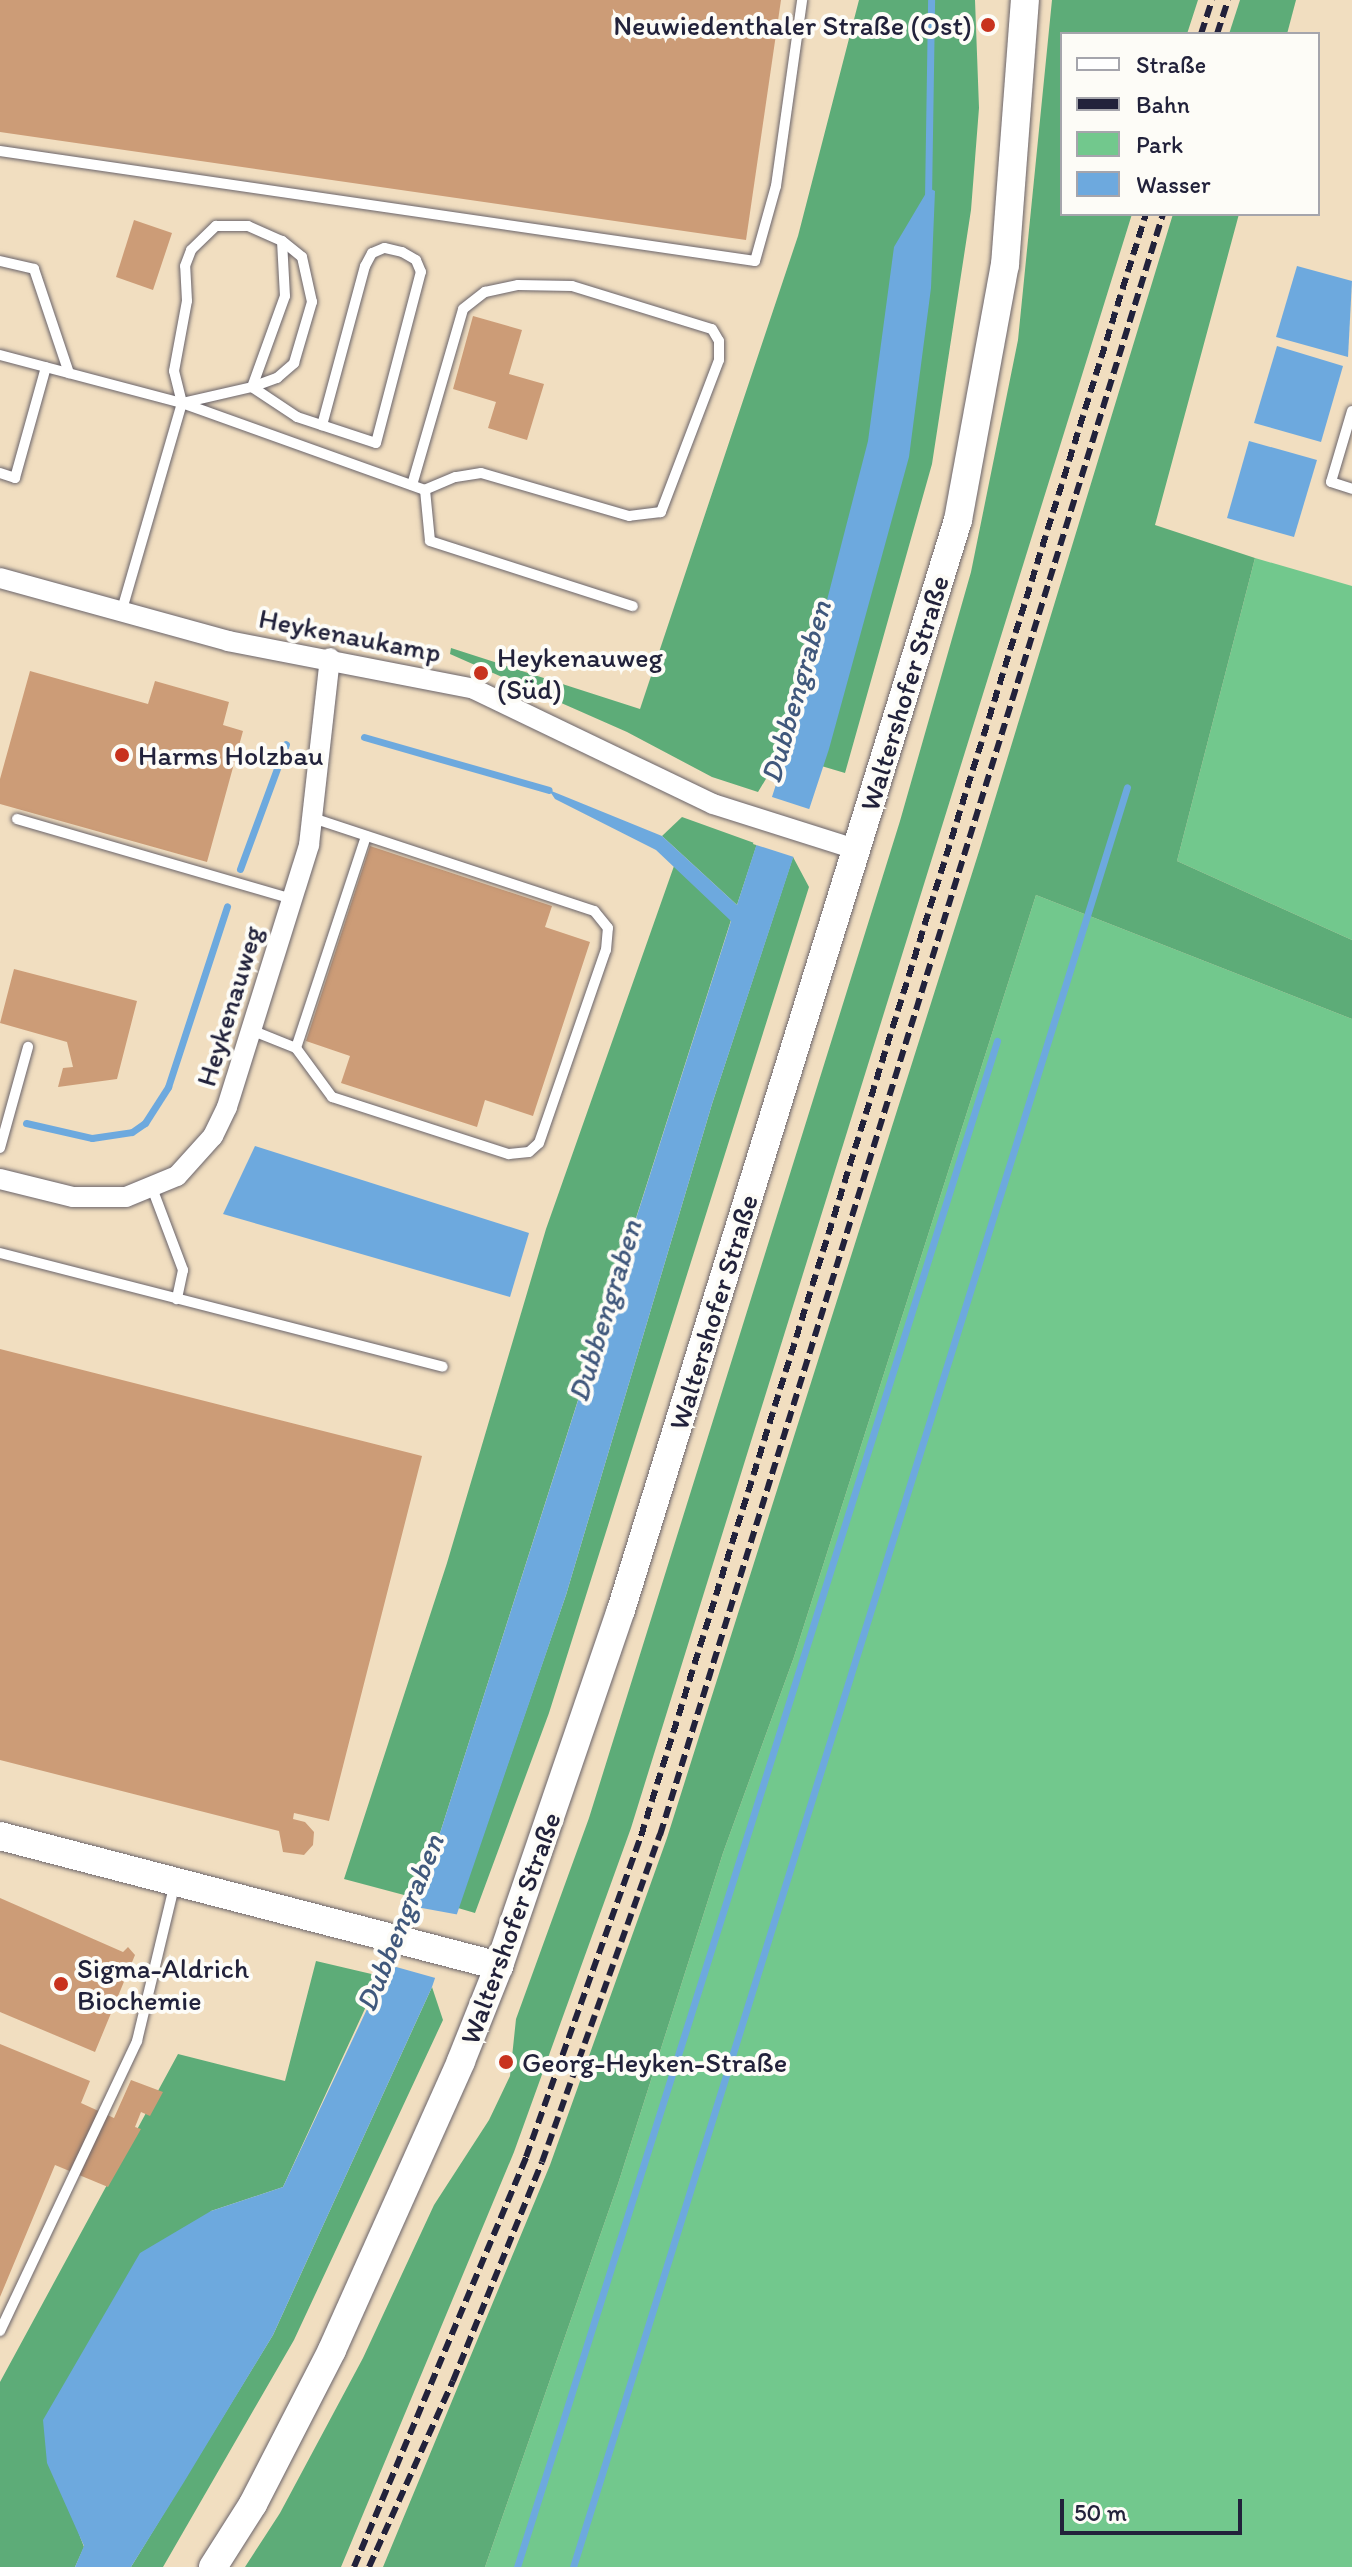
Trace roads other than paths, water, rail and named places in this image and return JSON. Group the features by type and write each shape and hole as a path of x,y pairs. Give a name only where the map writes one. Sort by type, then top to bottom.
{"main road":[{"name":"Waltershofer Straße","path":"213,2567 253,2504 357,2298 499,1966 621,1610 958,520 987,381 1016,173 1025,0"},
{"path":"0,1836 499,1966"}],"street":[{"name":"Heykenaukamp","path":"0,578 228,641 330,658 474,689 750,817 855,849"},
{"name":"Heykenauweg","path":"0,1179 100,1201 152,1188 177,1176 213,1136 293,899 313,818 330,658"}],"lane":[{"path":"0,151 755,261 776,186 802,0"},
{"path":"121,613 182,403 174,371 191,250 216,226 268,231 302,257 312,302 294,363 277,378 252,387 182,403"},
{"path":"252,387 285,296 282,241"},
{"path":"252,387 277,407 322,425 376,443 421,272 416,260 402,252 384,248 372,253 365,266 322,425"},
{"path":"0,261 34,269 69,373"},
{"path":"0,355 182,403 425,490 455,477 481,473 629,516 661,512 719,360 719,341 712,329 572,286 518,285 485,292 463,309 412,485"},
{"path":"0,473 15,478 46,367"},
{"path":"1352,411 1331,482 1352,489"},
{"path":"425,490 430,541 633,606"},
{"path":"251,1030 296,1048 332,1097 509,1154 529,1152 539,1143 606,950 608,928 594,911 313,818"},
{"path":"17,819 293,899"},
{"path":"296,1048 366,836"},
{"path":"0,1148 28,1047"},
{"path":"152,1188 183,1270 177,1299"},
{"path":"0,1253 443,1367"},
{"path":"0,2331 137,2041 175,1881"}],"water":[{"path":"929,188 935,191 931,288 909,457 829,749 712,1104 566,1595 432,1987 273,2335 184,2482 131,2567 75,2567 84,2546 47,2463 43,2420 140,2253 211,2211 283,2187 419,1899 731,921 656,850 555,799 549,790 662,836 737,905 793,732 868,441 894,247"},
{"path":"1297,266 1352,281 1348,357 1276,337"},
{"path":"1277,346 1343,366 1321,442 1254,423"},
{"path":"1249,441 1317,460 1294,537 1227,518"},
{"path":"255,1146 529,1233 510,1297 223,1214"}],"waterway":[{"name":"Dubbengraben","path":"928,198 931,0"},
{"path":"364,737 549,790"},
{"path":"240,869 286,744"},
{"path":"573,2567 1127,787"},
{"path":"26,1123 92,1138 132,1132 145,1123 168,1087 227,906"},
{"path":"517,2567 997,1041"}],"railway":[{"path":"1202,32 1212,0"},
{"path":"1218,32 1228,0"},
{"path":"354,2567 526,2157 641,1836 1145,216"},
{"path":"369,2567 453,2381 542,2162 660,1835 1162,216"}],"place":[{"name":"Neuwiedenthaler Straße (Ost)","path":"988,25"},
{"name":"Heykenauweg (Süd)","path":"481,673"},
{"name":"Harms Holzbau","path":"122,755"},
{"name":"Sigma-Aldrich Biochemie","path":"61,1984"},
{"name":"Georg-Heyken-Straße","path":"506,2062"}]}
